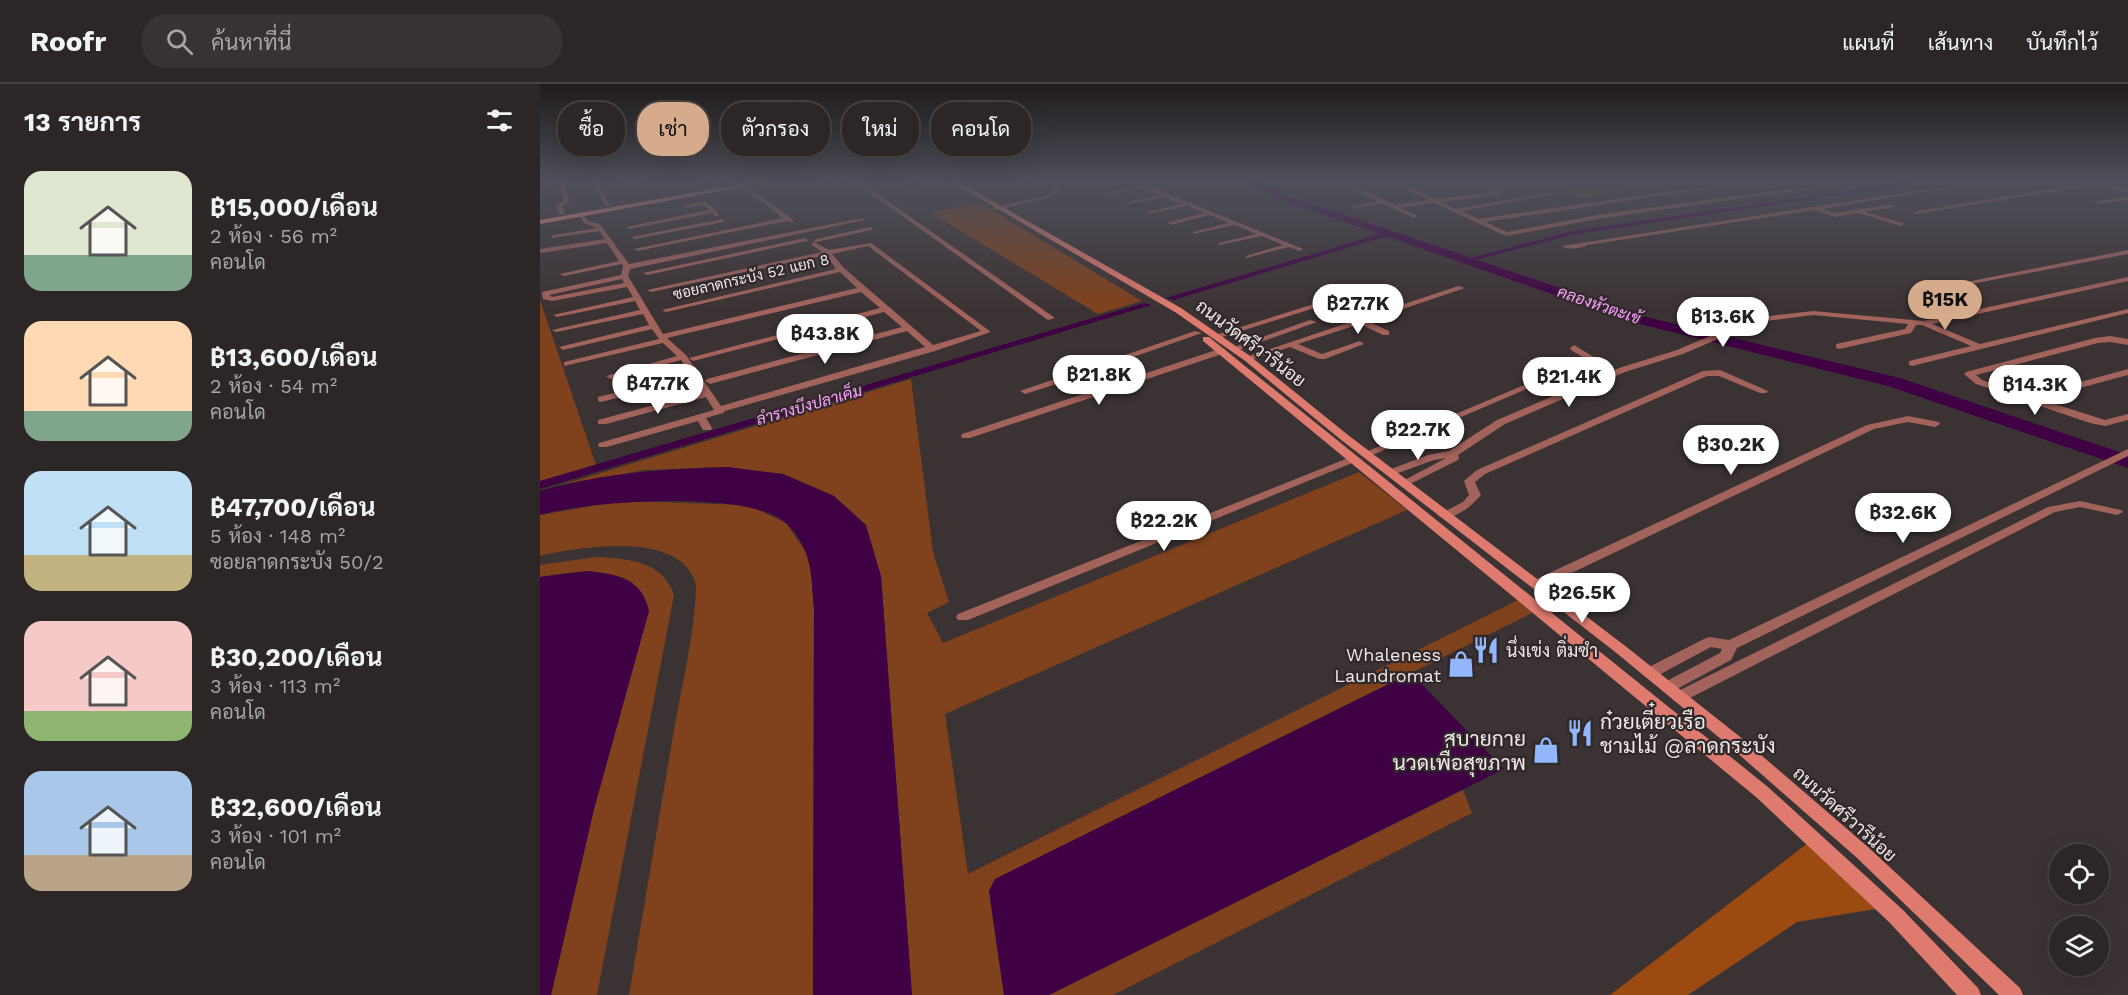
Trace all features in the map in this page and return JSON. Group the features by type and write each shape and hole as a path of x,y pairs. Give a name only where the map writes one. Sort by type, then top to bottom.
{"main road":[{"path":"1023,224 1153,297"},
{"name":"ถนนวัดศรีวารีน้อย","path":"1153,297 1198,333 1247,358 1360,456 1762,792 1896,916 1971,995"},
{"name":"ถนนวัดศรีวารีน้อย","path":"1153,297 1216,336 1228,350 1360,456 1404,483 1674,692 1862,852 2013,995"},
{"path":"1631,684 1650,673"},
{"path":"1649,699 1674,692"}],"street":[{"path":"595,224 601,228 625,264 626,280 662,339 688,358 696,375 723,410"},
{"path":"629,226 643,224"},
{"path":"634,237 704,224"},
{"path":"726,224 734,231"},
{"path":"637,249 769,224"},
{"path":"790,224 828,253 841,270 932,349"},
{"path":"564,274 844,224"},
{"path":"915,224 1051,318"},
{"path":"1195,233 1234,224"},
{"path":"1237,224 1300,249"},
{"path":"1483,224 1509,234 1564,224"},
{"path":"1585,243 1713,224"},
{"path":"554,237 601,228"},
{"path":"647,273 870,229"},
{"path":"1221,244 1262,234"},
{"path":"540,251 608,241"},
{"path":"603,445 987,331 869,244 852,244 828,253 651,290"},
{"path":"1248,257 1289,245"},
{"path":"1935,289 2128,252"},
{"name":"ซอยลาดกระบัง 52 แยก 8","path":"666,310 841,270"},
{"path":"1924,323 2128,279"},
{"path":"626,280 552,299 547,299 545,294 626,280"},
{"path":"1247,358 1461,288"},
{"path":"567,364 863,289"},
{"path":"798,292 809,302"},
{"path":"557,315 637,298"},
{"path":"1216,336 1317,306"},
{"path":"611,376 886,309"},
{"path":"556,330 645,311"},
{"path":"1912,363 2128,311"},
{"path":"1390,473 1432,456 1452,454 1501,422 1622,370 1680,352 1755,320 1813,313 1924,323 1980,346"},
{"path":"1360,321 1386,333"},
{"path":"966,436 1313,322"},
{"path":"1839,346 1908,331 1913,322"},
{"path":"563,347 654,326"},
{"path":"710,381 909,328"},
{"path":"1025,391 1100,368 1198,333"},
{"path":"2128,342 2098,340 1969,374 1978,382 2100,423 2128,417"},
{"path":"1291,344 1322,357 1360,344"},
{"path":"963,617 1593,359 1574,348"},
{"path":"2028,399 2128,372"},
{"path":"1444,515 1472,501 1475,495 1469,481 1481,472 1706,373 1720,373 1763,391"},
{"path":"602,399 696,375"},
{"path":"602,422 709,393"},
{"path":"701,417 707,428"},
{"path":"1535,585 1871,427 1908,418 1935,424"},
{"path":"1650,673 1709,642 1731,645 2128,452"},
{"path":"1404,483 1446,465 1454,458 1452,454"},
{"path":"1674,692 2052,509 2080,504 2117,512"},
{"path":"1674,692 1726,656 1731,645"}],"shaded area":[{"path":"948,224 1014,224 1142,301 1098,314"},
{"path":"540,300 596,465 540,482"},
{"path":"911,379 933,552 949,602 927,613 943,643 1359,472 1407,510 945,714 968,874 1518,600 1532,613 996,879 989,891 1004,995 912,995 881,576 834,496 783,474 727,467 645,470 561,485"},
{"path":"727,467 783,474 834,496 866,525 881,576 912,995 813,995 814,609 809,564 796,534 787,524 768,513 740,506 706,502 630,502 540,515 540,491 563,485 633,473"},
{"path":"621,501 748,505 786,523 810,558 814,609 813,995 629,995 690,643 696,584 691,573 679,560 663,552 643,548 598,547 540,556 540,515"},
{"path":"596,557 632,561 652,568 669,583 674,595 597,995 551,995 593,813 633,583 609,575 587,572 540,577 540,565"},
{"path":"587,571 618,576 627,580 641,591 649,611 593,813 551,995 540,995 540,577"},
{"path":"1411,673 1504,769 1049,995 1004,995 989,891 995,879"},
{"path":"1463,790 1472,813 1113,995 1049,995"},
{"path":"1808,843 1875,909 1797,922 1688,995 1610,995"}],"waterway":[{"name":"คลองหัวตะเข้","path":"1360,224 1637,319 1894,382 2128,462"},
{"path":"1467,260 1572,233 1637,224"},
{"name":"ลำรางบึงปลาเค็ม","path":"1170,298 1390,234"},
{"name":"ลำรางบึงปลาเค็ม","path":"540,485 1147,305"}],"place":[{"name":"นึ่งเข่ง ติ่มซำ","path":"1486,650"},
{"name":"Whaleness Laundromat","path":"1461,664"},
{"name":"ก๋วยเตี๋ยวเรือ ชามไม้ @ลาดกระบัง","path":"1580,733"},
{"name":"สบายกาย นวดเพื่อสุขภาพ","path":"1546,750"}]}
